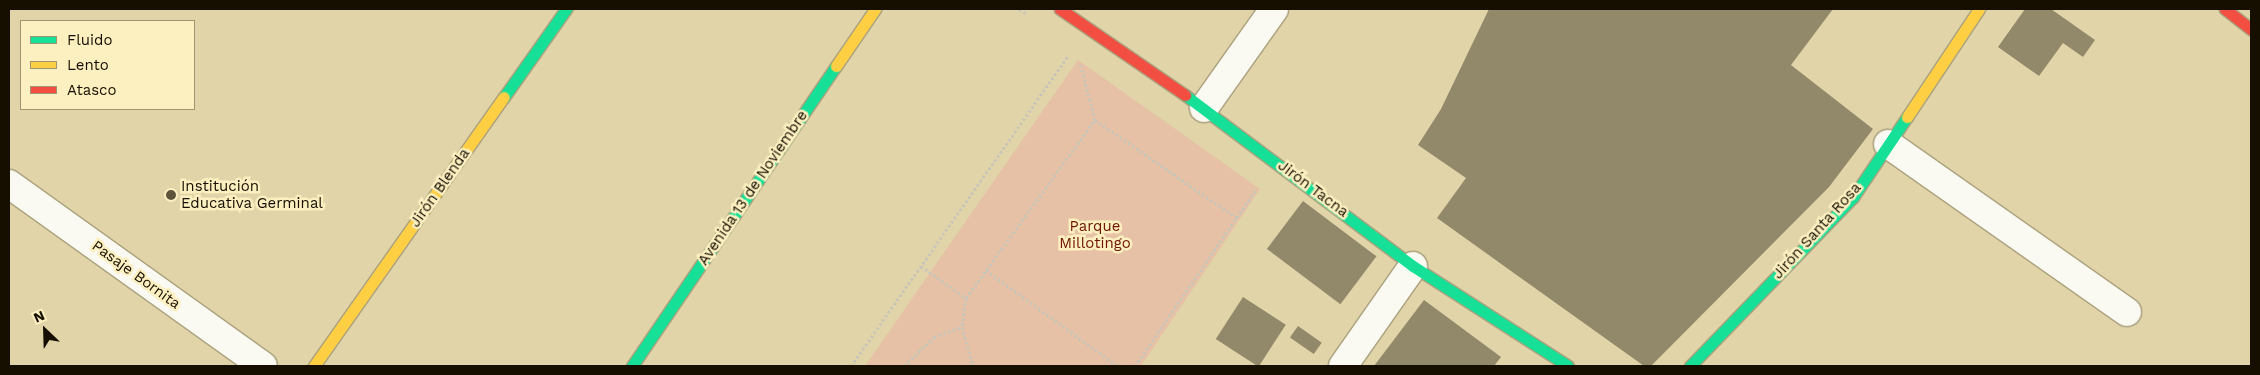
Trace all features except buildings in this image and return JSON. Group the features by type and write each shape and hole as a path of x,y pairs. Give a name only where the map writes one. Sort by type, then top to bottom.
{"main road":[{"name":"Jirón Blenda","path":"314,366 566,9"},
{"name":"Avenida 13 de Noviembre","path":"632,366 875,9"},
{"name":"Jirón Tacna","path":"1060,9 1204,108 1413,266 1568,366"},
{"name":"Jirón Santa Rosa","path":"1690,366 1853,197 1979,9"},
{"path":"2225,9 2251,29"}],"street":[{"path":"1204,108 1274,9"},
{"path":"1888,144 2127,312"},
{"name":"Pasaje Bornita","path":"9,184 263,366"},
{"path":"1343,366 1413,266"}],"path":[{"path":"1019,9 1035,19"},
{"path":"851,366 1075,45"},
{"path":"1078,55 1095,120 1237,218"},
{"path":"972,366 962,327 966,298 1095,120"},
{"path":"1135,366 1258,187"},
{"path":"921,266 966,298"},
{"path":"986,270 1117,366"},
{"path":"904,366 934,337 962,327"}],"green space":[{"name":"Parque Millotingo","path":"1078,60 1260,189 1141,366 865,366"}],"traffic: fast":[{"path":"504,97 566,9"},
{"path":"632,366 836,66"},
{"path":"1185,95 1413,266 1568,366"},
{"path":"1690,366 1853,197 1907,117"}],"traffic: slow":[{"path":"836,66 875,9"},
{"path":"1907,117 1979,9"},
{"path":"314,366 504,97"}],"traffic: jam":[{"path":"1060,9 1185,95"},
{"path":"2225,9 2251,29"}],"place":[{"name":"Institución Educativa Germinal","path":"171,195"}]}
